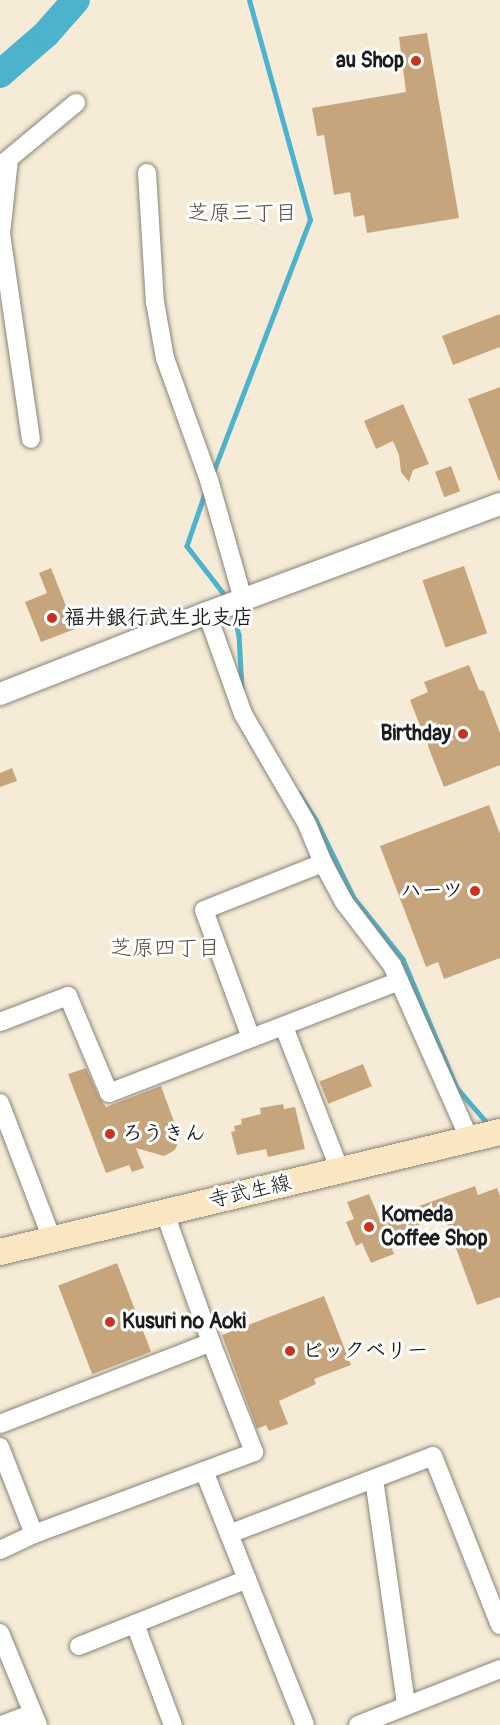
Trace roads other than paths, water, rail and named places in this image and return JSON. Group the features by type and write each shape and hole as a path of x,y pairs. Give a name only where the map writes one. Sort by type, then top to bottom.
{"main road":[{"name":"寺武生線","path":"0,1252 500,1132"}],"street":[{"path":"31,439 0,234 5,162 76,103"},
{"path":"147,173 155,303 165,358 209,480 243,599"},
{"path":"0,694 243,599 500,504"},
{"path":"207,613 243,714 307,824 323,862 344,902 392,965 470,1140"},
{"path":"251,1038 204,910 323,862"},
{"path":"0,1022 68,996 109,1093 399,981"},
{"path":"284,1027 340,1171"},
{"path":"0,1103 52,1239"},
{"path":"0,1550 34,1534 254,1452 164,1211"},
{"path":"0,1424 211,1342"},
{"path":"0,1447 34,1534"},
{"path":"229,1534 433,1456 500,1625"},
{"path":"204,1470 305,1725"},
{"path":"374,1479 398,1714"},
{"path":"79,1646 248,1580"},
{"path":"135,1624 173,1725"},
{"path":"0,1633 36,1719 2,1725"},
{"path":"358,1725 398,1714 500,1669"}],"waterway":[{"path":"0,74 46,34 76,0"},
{"path":"212,475 310,220 249,0"},
{"path":"206,491 187,546 227,598"},
{"path":"233,611 239,635 242,688"},
{"path":"299,793 316,820 354,898 403,959 457,1088 490,1126"}],"place":[{"name":"au Shop","path":"416,61"},
{"name":"福井銀行武生北支店","path":"52,618"},
{"name":"Birthday","path":"463,734"},
{"name":"ハーツ","path":"475,891"},
{"name":"ろうきん","path":"110,1134"},
{"name":"Komeda Coffee Shop","path":"369,1227"},
{"name":"Kusuri no Aoki","path":"110,1322"},
{"name":"ビックベリー","path":"290,1351"}],"district":[{"name":"芝原三丁目","path":"242,214"},
{"name":"芝原四丁目","path":"165,949"}]}
